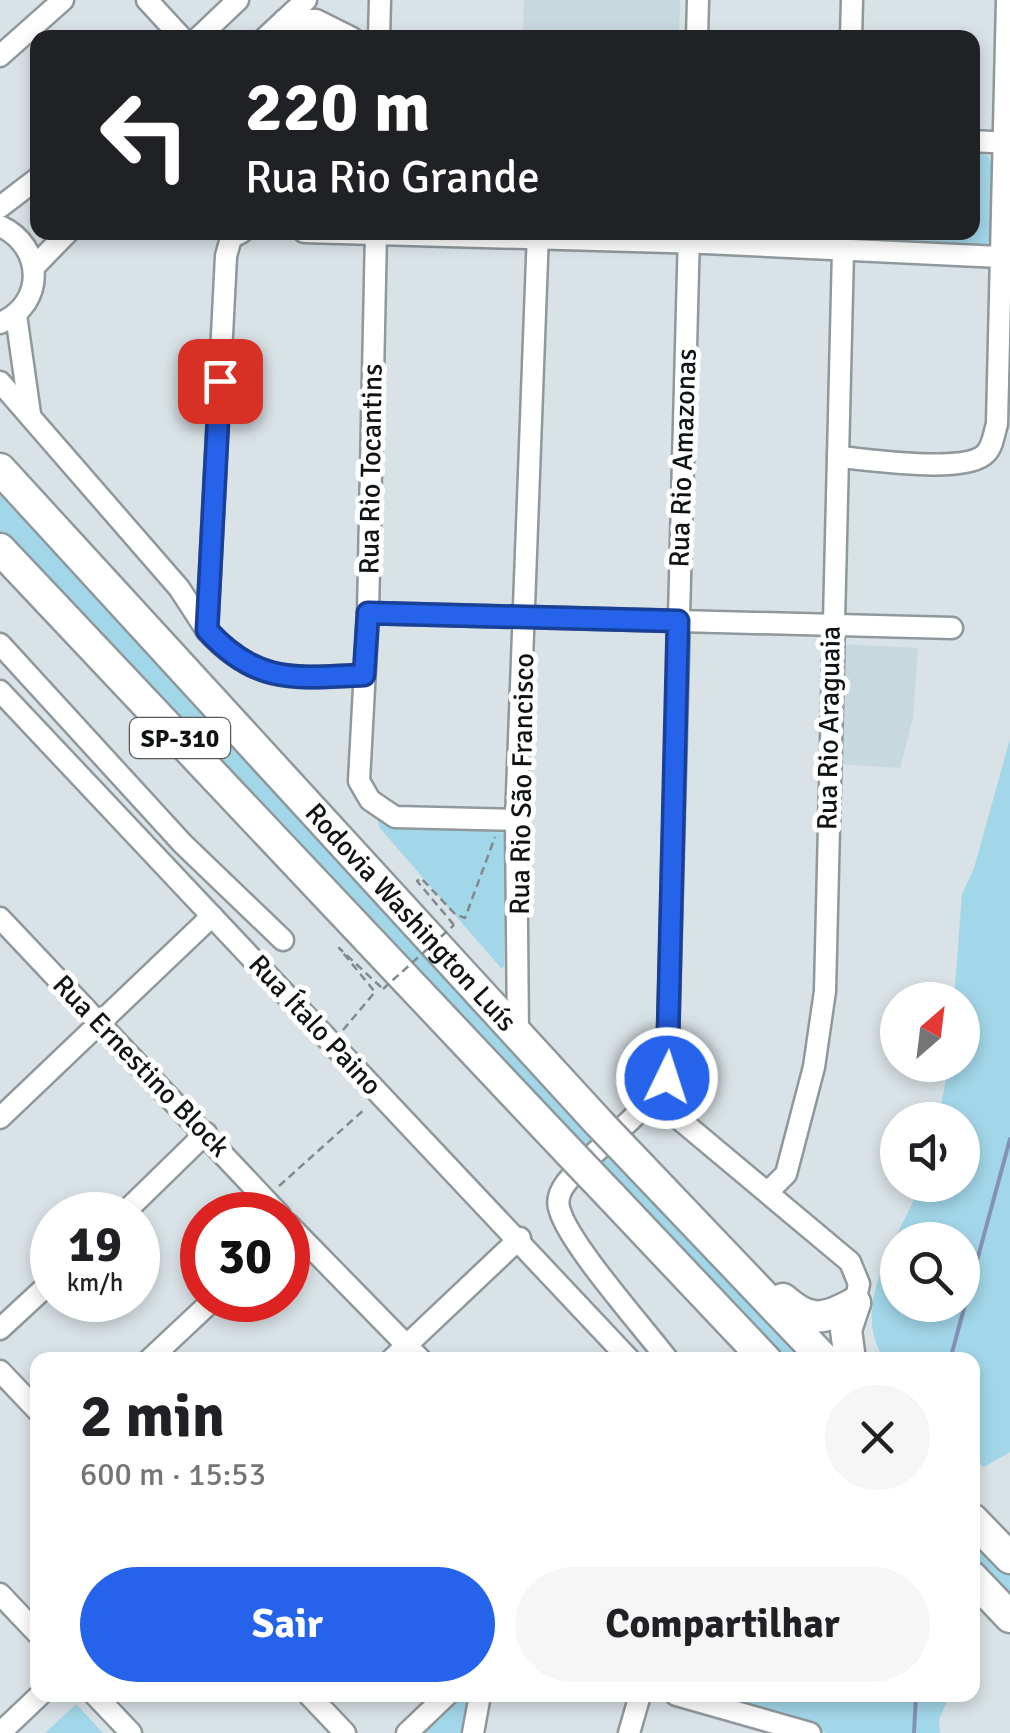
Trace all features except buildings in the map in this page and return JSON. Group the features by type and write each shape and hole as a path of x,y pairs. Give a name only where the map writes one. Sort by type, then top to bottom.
{"highway":[{"name":"Rodovia Washington Luís","path":"0,469 599,1123 818,1352"},
{"name":"Rodovia Washington Luís","path":"0,549 758,1352"},
{"path":"730,1256 806,1317 819,1320 855,1304"},
{"path":"698,1289 748,1352"},
{"path":"849,1352 846,1330 855,1304"},
{"path":"980,1527 1010,1558"},
{"path":"980,1585 1010,1617"}],"street":[{"path":"0,56 63,0"},
{"path":"148,0 175,30"},
{"path":"206,30 238,0"},
{"path":"273,30 306,0"},
{"path":"379,30 380,0"},
{"path":"697,30 698,0"},
{"path":"851,30 852,0"},
{"path":"838,457 934,464 979,458 986,453 997,424 1008,0"},
{"path":"284,20 316,20 336,30"},
{"path":"980,142 1006,143"},
{"path":"0,207 30,184"},
{"path":"0,226 26,246 34,266 33,288 8,319 31,421"},
{"path":"34,266 60,240"},
{"path":"213,638 230,240"},
{"name":"Rua Rio Tocantins","path":"376,240 368,613 359,780 370,800 386,814 508,821"},
{"name":"Rua Rio São Francisco","path":"518,1035 508,821 526,619 538,240"},
{"name":"Rua Rio Amazonas","path":"654,1098 667,1078 670,1036 689,240"},
{"path":"713,240 842,251 1000,257"},
{"name":"Rua Rio Araguaia","path":"768,1192 786,1174 821,1030 842,251"},
{"path":"0,382 179,588 213,638 258,670 286,678 364,675"},
{"path":"368,613 952,628"},
{"path":"0,644 184,844 283,940"},
{"name":"Rua Ítalo Paino","path":"0,691 520,1238 623,1352"},
{"path":"0,1118 212,916"},
{"name":"Rua Ernestino Block","path":"0,918 261,1192"},
{"path":"662,1352 585,1252 558,1203 566,1184 654,1098 850,1262 860,1284 855,1304"},
{"path":"146,1192 206,1134"},
{"path":"409,1352 520,1238"},
{"name":"Rua Ernestino Block","path":"310,1250 403,1352"},
{"path":"0,1329 30,1301"},
{"path":"158,1352 190,1322"},
{"path":"0,1371 30,1403"},
{"path":"0,1594 30,1626"},
{"path":"0,1733 33,1702"},
{"path":"102,1702 131,1733"},
{"path":"316,1702 345,1733"},
{"path":"407,1733 440,1702"},
{"path":"473,1733 479,1702"},
{"path":"629,1733 638,1702"},
{"path":"701,1702 810,1733"}],"path":[{"path":"333,1042 375,992 339,948 382,990 454,925 416,881 421,878 455,914 465,918 508,821"},
{"path":"274,1192 380,1094"}],"shaded area":[{"path":"524,0 680,0 679,30 523,30"},
{"path":"980,153 988,156 994,175 996,215 986,246 855,241 980,240"},
{"path":"0,495 600,1136 581,1153 0,541"},
{"path":"840,644 918,648 913,717 900,768 833,764"},
{"path":"1010,739 1010,1452 984,1467 980,1464 980,1352 881,1352 872,1317 880,1274 880,1322 980,1322 980,1222 903,1222 912,1202 980,1202 980,1102 942,1102 946,1082 980,1082 980,982 955,982 962,894 974,868"},
{"path":"378,818 506,833 504,967 379,827"},
{"path":"612,1152 802,1352 771,1352 594,1167"},
{"path":"980,1539 1010,1571 1010,1605 980,1573"},
{"path":"454,1702 470,1702 468,1733 421,1733"},
{"path":"727,1702 947,1702 939,1719 940,1733 827,1733"},
{"path":"76,1704 103,1733 45,1733"}],"waterway":[{"path":"952,1352 1010,1139"},
{"path":"914,1733 916,1702"}],"route":[{"path":"220,381 207,630 236,659 286,678 364,675 368,613 518,620 678,621 667,1078"}]}
